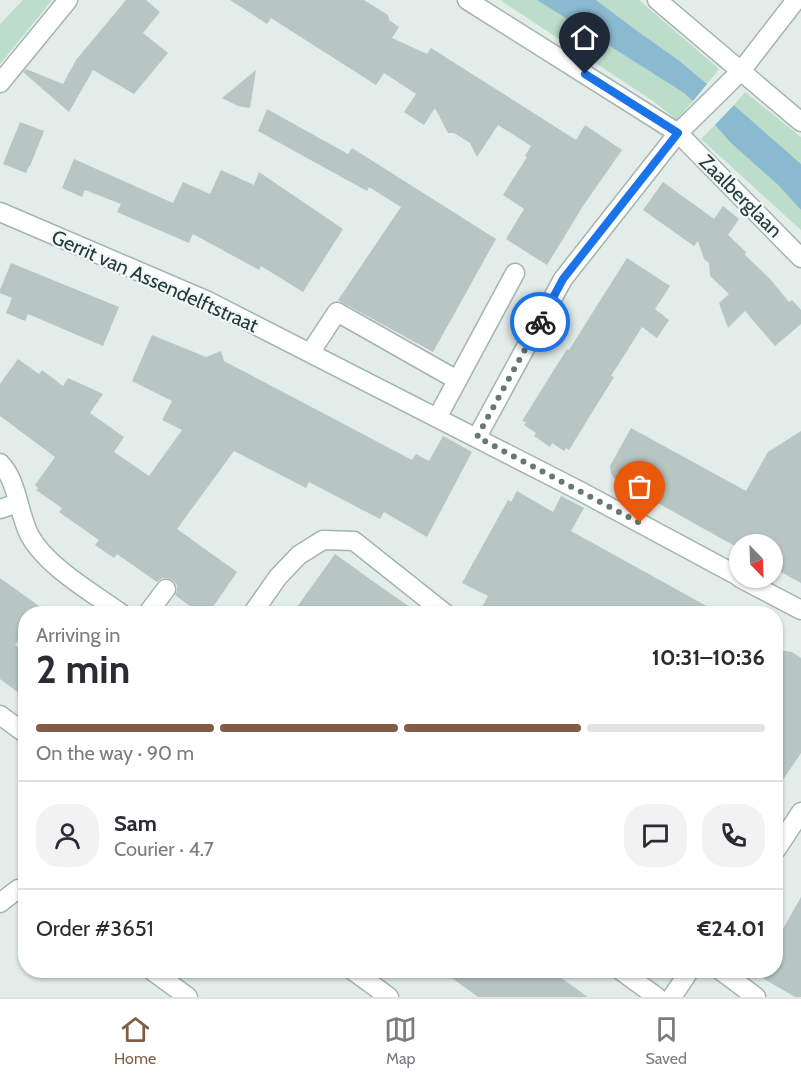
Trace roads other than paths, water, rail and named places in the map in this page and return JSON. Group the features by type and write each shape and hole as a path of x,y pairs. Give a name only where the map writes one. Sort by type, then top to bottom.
{"street":[{"path":"0,83 68,0"},
{"name":"Zaalberglaan","path":"467,0 678,133 801,258"},
{"path":"657,0 801,122"},
{"path":"477,437 563,279 678,133 741,71 796,0"},
{"name":"Gerrit van Assendelftstraat","path":"0,212 208,301 477,437 729,571"},
{"path":"437,418 515,273"},
{"path":"310,353 337,312 457,380"},
{"path":"0,464 10,477 31,538 46,557 72,579 111,606"},
{"path":"0,509 18,503"},
{"path":"258,606 278,577 299,555 323,540 354,541 436,606"},
{"name":"Gerrit van Assendelftstraat","path":"760,588 801,610"},
{"path":"153,606 166,589"},
{"path":"0,715 18,728"},
{"path":"783,839 801,812"},
{"path":"0,903 18,889"},
{"path":"162,978 188,997"},
{"path":"363,978 389,997"},
{"path":"631,978 657,997"},
{"path":"672,997 685,978"},
{"path":"731,978 756,997"}],"water":[{"path":"537,0 596,0 677,59 707,84 693,101 684,93"},
{"path":"734,105 801,164 801,210 715,125"}]}
